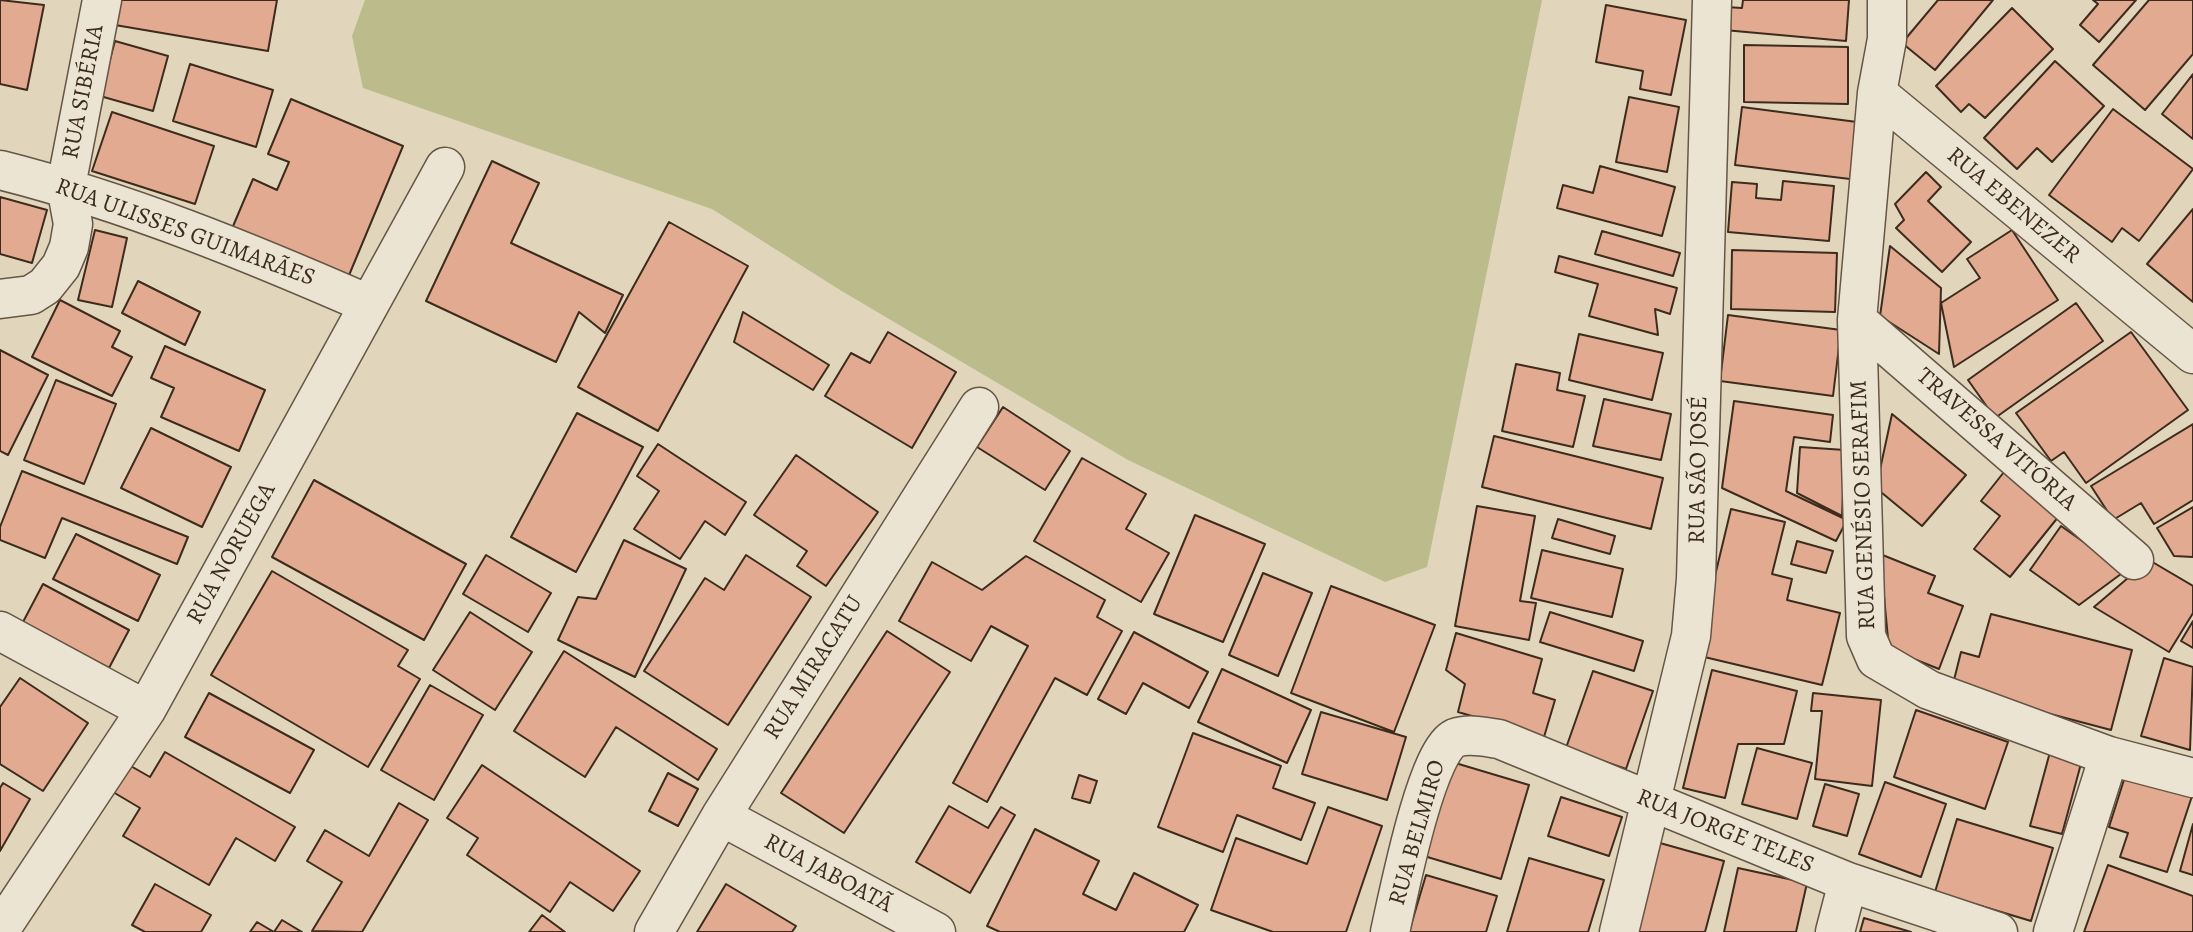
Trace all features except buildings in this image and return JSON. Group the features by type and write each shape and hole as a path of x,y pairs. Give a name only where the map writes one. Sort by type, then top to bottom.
{"street":[{"name":"RUA SIBÉRIA","path":"16,297 45,286 61,266 69,247 73,224 66,186 102,0"},
{"name":"RUA SÃO JOSÉ","path":"1619,932 1691,636 1696,579 1712,0"},
{"path":"1877,93 1887,39 1887,0"},
{"name":"RUA GENÉSIO SERAFIM","path":"1877,93 1857,320 1866,636 1876,659 1929,690 2109,756 2193,778"},
{"name":"RUA EBENEZER","path":"1877,93 2193,355"},
{"name":"RUA NORUEGA","path":"0,930 146,710 445,167"},
{"name":"RUA ULISSES GUIMARÃES","path":"0,170 66,186 263,259 368,304"},
{"name":"TRAVESSA VITÓRIA","path":"1857,320 2134,560"},
{"name":"RUA MIRACATU","path":"654,932 721,816 979,407"},
{"path":"0,631 146,710"},
{"name":"RUA JORGE TELES","path":"1454,739 1476,735 1499,739 1848,882 1998,932"},
{"name":"RUA BELMIRO","path":"1390,932 1430,774 1438,755 1454,739"},
{"path":"2053,932 2109,756"},
{"name":"RUA JABOATÃ","path":"721,816 936,932"},
{"path":"1835,932 1848,882"}],"green space":[{"path":"365,0 1542,0 1427,567 1385,582 1128,460 840,290 712,209 363,88 352,36"}]}
